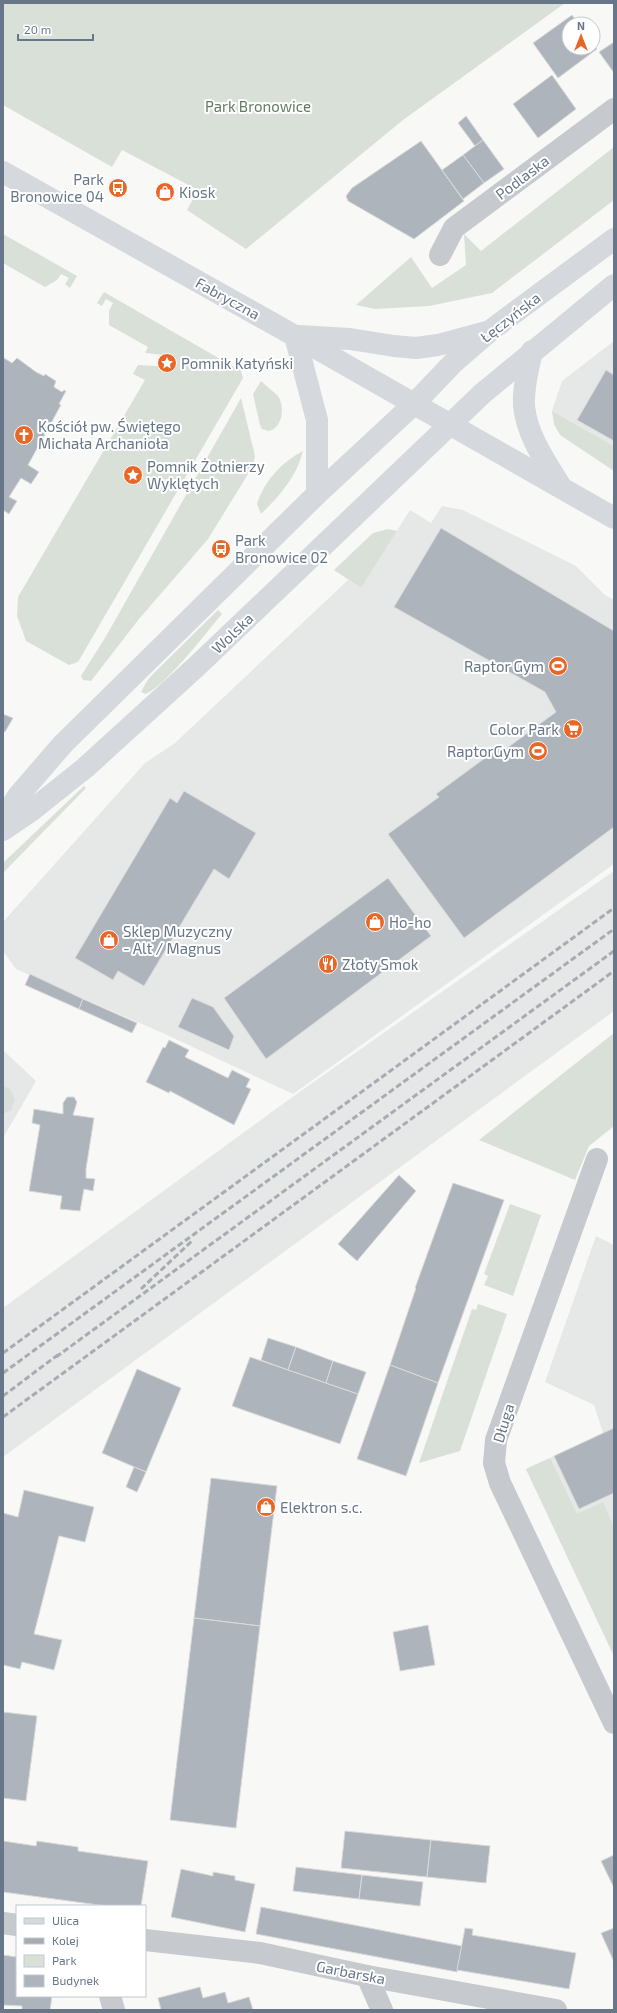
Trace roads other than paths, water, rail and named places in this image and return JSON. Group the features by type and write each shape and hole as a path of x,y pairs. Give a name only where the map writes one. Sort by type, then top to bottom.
{"street":[{"name":"Podlaska","path":"440,255 454,228 614,109"},
{"name":"Fabryczna","path":"3,172 614,518"},
{"name":"Łęczyńska","path":"414,404 453,363 491,330 614,238"},
{"path":"451,425 483,393 614,284"},
{"path":"317,494 318,420 295,336 350,339 416,348 438,345 491,330"},
{"path":"532,351 524,393 527,424 535,442 561,488"},
{"path":"3,819 18,796 63,744 317,494 414,404"},
{"name":"Wolska","path":"3,830 31,811 85,768 197,666 451,425"},
{"path":"104,703 129,728"},
{"name":"Długa","path":"597,1159 496,1440 494,1463 500,1483 614,1723"},
{"path":"3,1923 16,1925"},
{"name":"Garbarska","path":"146,1940 260,1953 367,1976 556,2010"},
{"path":"367,1976 382,2010"},
{"path":"110,1997 114,2010"}],"railway":[{"path":"3,1353 614,908"},
{"path":"3,1373 614,929"},
{"path":"56,1357 614,951"},
{"path":"3,1417 614,971"},
{"path":"141,1289 193,1240"},
{"path":"3,1396 59,1354"}],"place":[{"name":"Park Bronowice 04","path":"118,188"},
{"name":"Kiosk","path":"165,192"},
{"name":"Pomnik Katyński","path":"167,363"},
{"name":"Kościół pw. Świętego Michała Archanioła","path":"24,435"},
{"name":"Pomnik Żołnierzy Wyklętych","path":"133,475"},
{"name":"Park Bronowice 02","path":"221,549"},
{"name":"Raptor Gym","path":"558,666"},
{"name":"Color Park","path":"573,729"},
{"name":"RaptorGym","path":"538,751"},
{"name":"Ho-ho","path":"375,922"},
{"name":"Sklep Muzyczny - Alt / Magnus","path":"109,940"},
{"name":"Złoty Smok","path":"328,964"},
{"name":"Elektron s.c.","path":"266,1507"}],"park label":[{"name":"Park Bronowice","path":"258,106"}]}
